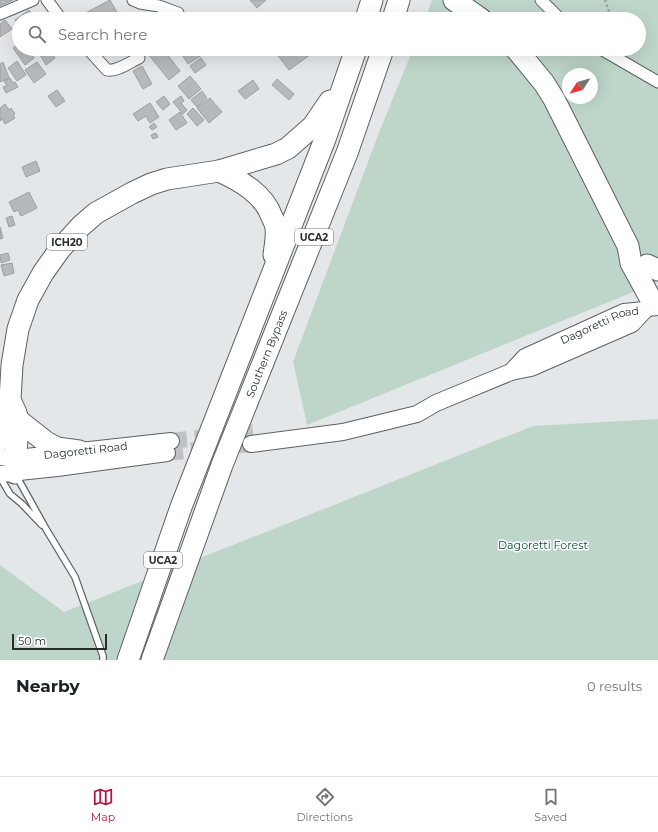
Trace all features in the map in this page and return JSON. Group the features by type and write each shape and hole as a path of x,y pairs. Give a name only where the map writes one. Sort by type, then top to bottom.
{"highway":[{"path":"395,12 399,0"},
{"path":"454,0 471,12"},
{"path":"219,171 276,154 288,148 300,138 313,126 330,102 351,56"},
{"name":"Southern Bypass","path":"128,660 182,507 325,139 352,56"},
{"name":"Southern Bypass","path":"152,660 222,465 347,153 381,56"},
{"path":"370,87 391,56"},
{"path":"522,56 544,82 554,99 628,246 631,263 652,306"},
{"path":"219,171 238,180 251,189 262,200 271,213 276,228 272,273"},
{"name":"ICH20","path":"6,468 18,420 10,400 12,365 18,329 28,300 43,273 60,249 81,226 96,213 132,193 151,184 168,179 219,171"},
{"path":"628,246 640,254 653,268 658,284"},
{"path":"0,440 4,414 10,400"},
{"path":"18,420 42,439 57,448 79,451"}],"main road":[{"name":"Dagoretti Road","path":"252,438 343,432 417,414 436,402 511,372 531,368 632,324 652,306"},
{"name":"Dagoretti Road","path":"169,447 6,468 79,451 169,447"}],"street":[{"path":"0,14 33,0"},
{"path":"47,0 56,12"},
{"path":"133,0 178,12"},
{"path":"541,0 553,12"},
{"path":"94,56 107,70 118,68 139,58"},
{"path":"613,56 658,82"}],"lane":[{"path":"6,468 31,499 46,529 75,577 103,656 103,660"},
{"path":"6,468 10,494 46,529"}],"path":[{"path":"605,0 609,12"}],"green space":[{"path":"432,0 658,0 658,282 307,425 293,362 380,130 410,56 646,56 646,12 428,12"},
{"name":"Dagoretti Forest","path":"658,419 658,660 0,660 0,565 64,612 533,426"}],"building":[{"path":"0,0 13,0 0,6"},
{"path":"110,0 117,12 87,12"},
{"path":"250,0 266,0 257,8"},
{"path":"5,20 12,29 0,37 0,24"},
{"path":"19,56 33,56 34,58 25,65"},
{"path":"41,56 53,56 55,58 46,65"},
{"path":"150,56 168,56 180,71 169,80"},
{"path":"183,56 200,56 188,64"},
{"path":"278,56 308,56 289,70"},
{"path":"201,58 206,65 195,73 190,66"},
{"path":"17,61 26,75 17,81 8,68"},
{"path":"3,62 9,78 0,82 0,64"},
{"path":"37,62 46,74 34,83 25,70"},
{"path":"142,66 152,84 143,89 133,71"},
{"path":"190,76 201,89 189,99 178,86"},
{"path":"10,78 18,87 6,93 3,87 7,86 4,81"},
{"path":"277,79 294,94 289,100 272,85"},
{"path":"253,80 259,89 245,99 238,91"},
{"path":"57,90 65,101 56,107 48,96"},
{"path":"202,91 207,98 197,107 191,100"},
{"path":"164,96 170,104 163,110 156,102"},
{"path":"181,96 184,101 181,103 187,110 183,114 173,102"},
{"path":"210,98 222,112 209,123 197,108"},
{"path":"150,103 159,117 150,123 146,116 138,121 133,114"},
{"path":"5,104 9,110 11,108 15,114 13,115 15,118 5,124 2,119 0,121 0,108"},
{"path":"193,108 204,120 197,126 187,114"},
{"path":"180,112 187,123 176,130 169,120"},
{"path":"154,123 157,127 152,130 149,127"},
{"path":"156,133 158,137 153,139 151,135"},
{"path":"36,161 40,171 26,177 22,167"},
{"path":"29,192 37,208 21,216 18,210 14,212 9,202"},
{"path":"12,216 15,225 9,227 6,218"},
{"path":"0,227 3,238 0,239"},
{"path":"8,253 10,260 1,263 0,255"},
{"path":"12,263 14,273 4,276 1,265"}],"tunnel":[{"path":"171,441 253,432"},
{"path":"167,453 251,444"}]}
